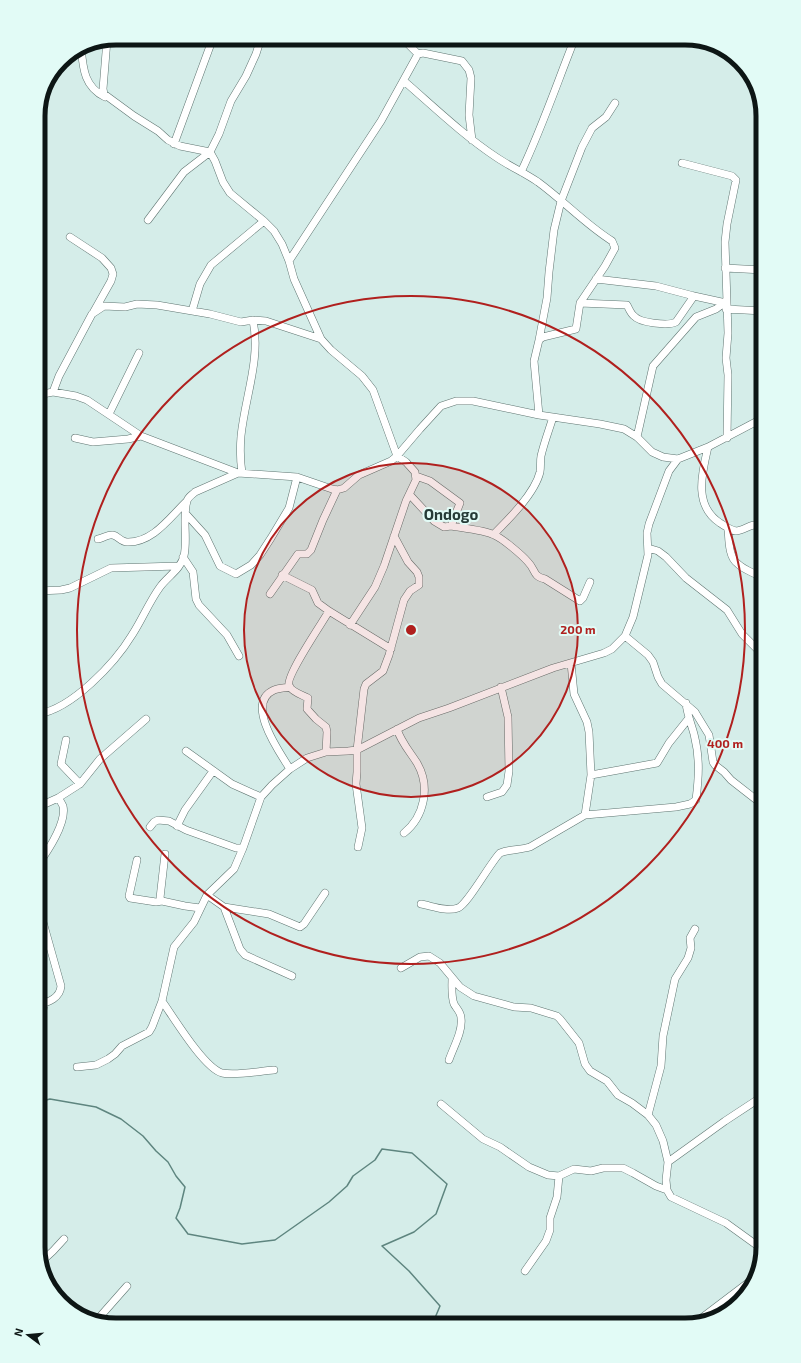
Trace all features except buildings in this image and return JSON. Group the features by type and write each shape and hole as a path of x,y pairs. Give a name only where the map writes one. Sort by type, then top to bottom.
{"street":[{"path":"174,144 210,45"},
{"path":"148,220 184,172 210,152 219,134 231,101 253,61 258,45"},
{"path":"409,45 418,54"},
{"path":"521,172 555,92 572,45"},
{"path":"106,46 103,89 104,94 108,98"},
{"path":"418,54 423,53 462,61 469,70 471,78 468,115 472,140"},
{"path":"82,54 84,71 90,85 102,95 158,131 174,144 210,152 215,161 222,182 230,193 274,231 282,244 294,279 321,338 331,350 362,376 373,390 397,456 406,462 415,472 416,480 384,566 375,587 350,625"},
{"path":"289,261 381,121 418,54"},
{"path":"404,81 472,140 497,158 537,182 583,220 612,241 615,248 606,266 580,303 576,330 543,337 539,340"},
{"path":"539,415 534,361 547,298 554,230 561,201 582,147 592,128 606,117 615,103"},
{"path":"682,163 732,176 736,180 725,242 725,305 728,333 726,358 728,375 727,438"},
{"path":"192,311 200,284 211,265 264,221"},
{"path":"53,392 59,376 111,282 113,274 112,268 102,258 70,237"},
{"path":"725,268 756,270"},
{"path":"596,279 656,286 725,305 756,310"},
{"path":"580,303 627,305 634,317 643,321 667,324 676,322 694,296"},
{"path":"92,314 104,306 125,307 137,304 157,305 210,314 241,322 253,320 282,326 321,338"},
{"path":"637,437 653,366 696,317 725,305"},
{"path":"240,473 241,436 254,365 255,330 253,320"},
{"path":"110,414 139,353"},
{"path":"45,394 53,392 67,394 88,400 141,436 240,473 297,476 337,490 344,488 359,475 397,456 441,406 456,401 473,401 539,415 624,429 637,437 652,452 663,457 678,459 727,438 756,422"},
{"path":"494,534 507,521 535,484 540,472 541,457 553,417"},
{"path":"75,438 93,442 128,439 141,436"},
{"path":"708,447 701,480 702,495 706,507 714,519 728,528 737,531 756,525"},
{"path":"78,1067 96,1064 108,1059 122,1046 149,1032 162,1001 174,947 194,922 207,895 234,869 261,797 290,769 307,758 326,752 357,750 419,718 553,668 604,654 626,636 633,618 644,576 648,555 647,533 656,503 669,471 678,459"},
{"path":"98,539 109,535 114,535 125,542 140,540 154,534 195,492 240,473"},
{"path":"186,514 205,535 220,566 236,574 251,565 260,555 271,538 289,508 297,476"},
{"path":"416,476 430,481 460,503 450,526"},
{"path":"270,594 298,554 307,554 311,550 337,490"},
{"path":"410,495 434,521 444,527 450,526 494,534 529,563 539,578 580,601 583,598 590,582"},
{"path":"45,712 57,708 70,700 100,674 118,655 132,636 159,588 178,566 183,557 187,501"},
{"path":"728,528 731,554 734,560 755,574"},
{"path":"358,847 362,828 356,784 357,750 364,689 366,684 383,671 391,649 404,600 407,594 419,585 420,582 417,572 408,562 394,536"},
{"path":"648,548 666,557 686,578 727,610 742,634 756,648"},
{"path":"183,557 193,572 196,599 199,605 227,635 239,656"},
{"path":"45,591 70,588 111,568 178,566"},
{"path":"282,575 312,590 318,603 329,612 391,649"},
{"path":"326,752 326,727 307,709 308,698 293,691 290,687 290,677 329,612"},
{"path":"626,636 653,662 662,684 695,712 709,735 713,762 715,765 756,800"},
{"path":"571,663 574,694 587,722 589,732 590,775 585,815"},
{"path":"290,687 275,689 270,692 262,705 262,712 269,732 290,769"},
{"path":"487,797 502,792 507,785 509,771 508,717 501,687"},
{"path":"421,904 448,909 459,908 467,900 500,853 507,850 520,850 530,847 585,815 676,807 690,804 696,800 699,765 694,733 686,703"},
{"path":"590,775 657,763 669,743 689,718"},
{"path":"45,804 58,798 80,784 100,759 146,719"},
{"path":"397,729 400,740 407,747 423,775 424,785 422,807 418,818 413,826 404,833"},
{"path":"66,740 61,764 80,784"},
{"path":"186,751 232,784 261,797"},
{"path":"177,826 185,810 213,771"},
{"path":"45,853 57,833 63,817 63,806 58,798"},
{"path":"150,827 154,822 163,819 186,830 236,848 243,848"},
{"path":"162,901 160,895 165,854"},
{"path":"137,860 129,896 130,898 156,902 162,901 200,908"},
{"path":"207,895 224,907 269,914 300,927 304,924 325,893"},
{"path":"224,907 240,950 245,955 292,976"},
{"path":"648,1115 661,1066 663,1036 675,979 688,958 691,948 690,938 695,929"},
{"path":"45,934 61,986 61,992 56,997 45,1002"},
{"path":"401,968 420,957 429,956 440,963 460,987 474,996 514,1007 531,1008 557,1016 578,1043 586,1064 590,1070 607,1081 618,1095 648,1115 656,1125 663,1141 668,1162 667,1190 671,1197 726,1223 756,1246"},
{"path":"449,1060 460,1031 461,1023 460,1012 453,1002 452,978"},
{"path":"162,1001 204,1060 213,1069 222,1073 232,1074 274,1070"},
{"path":"668,1162 725,1120 756,1100"},
{"path":"441,1104 483,1139 529,1167 548,1175 559,1176 574,1169 591,1171 603,1168 623,1168 633,1172 656,1186 667,1190"},
{"path":"525,1271 548,1236 550,1230 550,1218 557,1197 559,1176"},
{"path":"46,1258 64,1239"},
{"path":"100,1316 128,1286"},
{"path":"705,1315 744,1286"}],"waterway":[{"path":"45,1100 50,1099 96,1107 121,1119 143,1136 168,1162 176,1176 185,1187 176,1218 188,1234 242,1244 275,1240 329,1202 347,1186 353,1176 375,1160 382,1149 412,1153 447,1184 436,1214 414,1232 382,1246 409,1271 440,1306 435,1318"}],"district":[{"name":"Ondogo","path":"451,514"}]}
